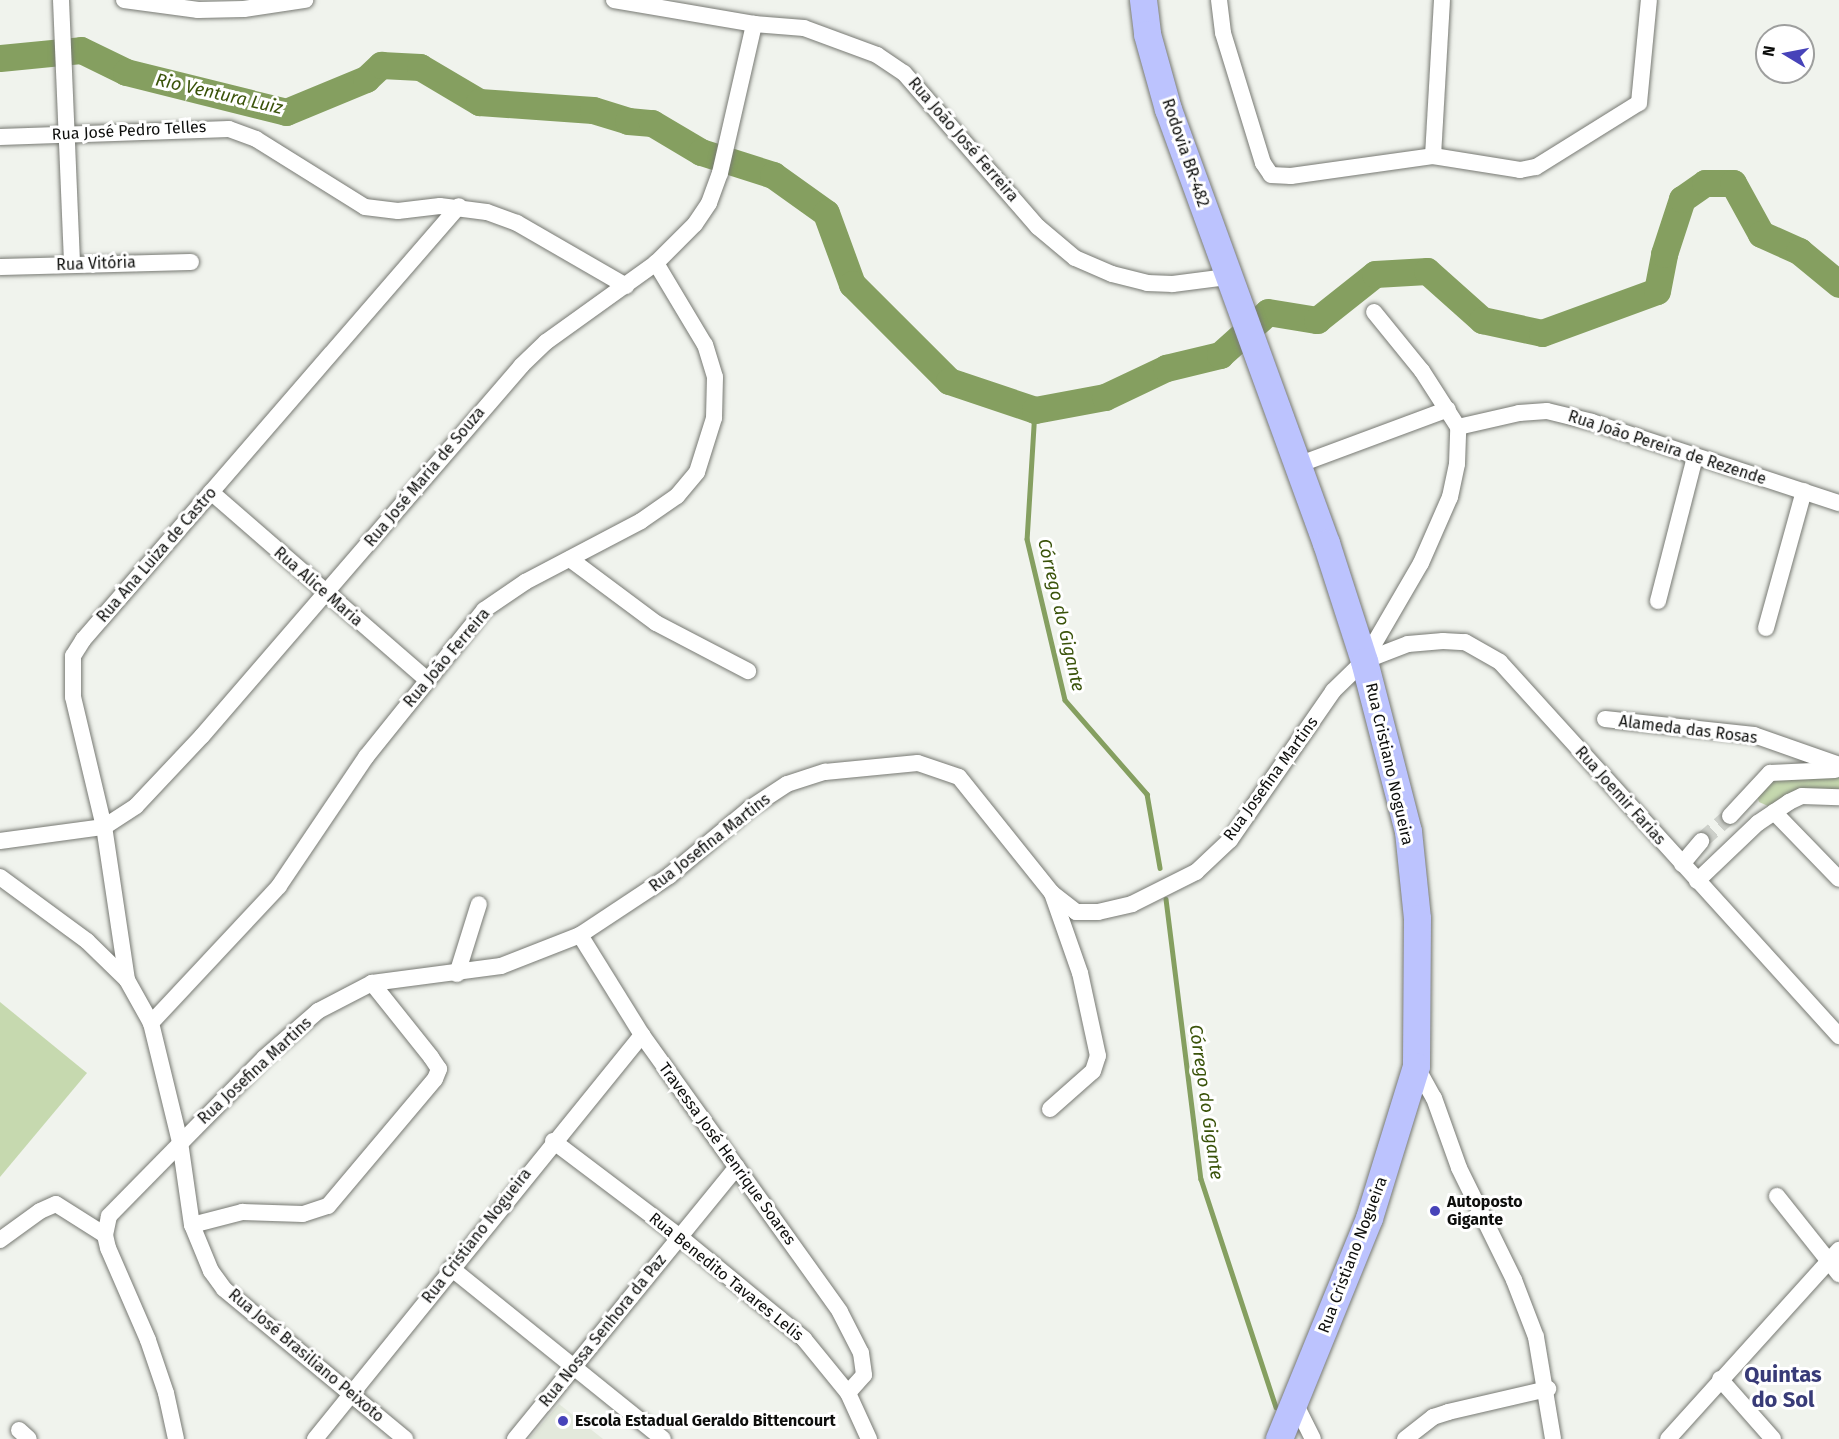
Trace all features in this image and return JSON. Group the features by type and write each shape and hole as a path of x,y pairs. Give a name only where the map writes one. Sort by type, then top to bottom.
{"highway":[{"name":"Rodovia BR-482","path":"1143,0 1147,34 1168,109 1261,370"},
{"name":"Rua Cristiano Nogueira","path":"1261,370 1295,466 1326,543 1364,661 1407,831 1417,918 1416,1066 1369,1218 1279,1439"}],"street":[{"path":"61,0 72,265"},
{"path":"124,0 198,10 304,0"},
{"name":"Rua João José Ferreira","path":"614,0 648,2 754,24 804,28 877,56 904,73 1038,227 1075,258 1112,274 1147,283 1173,284 1227,277"},
{"path":"1220,0 1223,33 1263,163 1271,175 1291,176 1433,156 1520,170 1536,167 1639,103 1649,0"},
{"path":"1433,156 1442,0"},
{"name":"Rua José Maria de Souza","path":"0,841 104,827 136,806 167,776 521,366 546,342 656,263 695,224 709,203 720,173 754,24"},
{"name":"Rua José Pedro Telles","path":"0,137 213,127 256,139 365,207 398,211 459,206"},
{"path":"459,206 517,223 626,286"},
{"name":"Rua Ana Luiza de Castro","path":"127,980 104,827 73,697 73,656 83,640 459,206"},
{"name":"Rua Vitória","path":"0,267 191,262"},
{"name":"Rua João Ferreira","path":"151,1023 279,886 366,757 484,610 525,582 570,559 677,496 697,472 710,442 715,377 705,345 656,263"},
{"path":"1374,312 1448,409 1458,427"},
{"path":"1295,466 1448,409"},
{"name":"Rua João Pereira de Rezende","path":"1458,427 1519,412 1547,411 1592,422 1839,503"},
{"name":"Rua Josefina Martins","path":"105,1235 109,1216 180,1142 318,1011 372,983 457,974 501,966 580,935 669,876 749,809 787,784 825,772 867,765 918,763 959,777 1052,892 1076,912 1098,912 1132,904 1196,872 1230,840 1333,691 1364,661 1437,531 1457,464 1458,427"},
{"path":"1658,601 1695,457"},
{"path":"1766,628 1804,491"},
{"name":"Rua Alice Maria","path":"211,492 325,595 427,680"},
{"path":"570,559 656,623 748,671"},
{"name":"Rua Joemir Farias","path":"1364,661 1408,644 1466,642 1500,663 1839,1036"},
{"name":"Alameda das Rosas","path":"1605,719 1754,735 1839,765"},
{"path":"1730,816 1770,773 1839,770"},
{"path":"1697,881 1758,823 1774,812 1802,796 1839,797"},
{"path":"1742,801 1758,823"},
{"path":"1774,812 1839,879"},
{"path":"1682,864 1701,841"},
{"name":"Rua José Brasiliano Peixoto","path":"0,877 78,934 127,980 151,1023 180,1142 192,1225 211,1271 224,1288 405,1439"},
{"path":"1050,1109 1093,1071 1098,1056 1080,974 1052,892"},
{"path":"457,974 479,904"},
{"name":"Travessa José Henrique Soares","path":"580,935 642,1035 840,1312 861,1353 864,1376 848,1393"},
{"path":"192,1225 242,1212 303,1214 328,1206 435,1079 439,1069 372,983"},
{"name":"Rua Cristiano Nogueira","path":"315,1439 353,1395 553,1141 642,1035"},
{"path":"1416,1066 1434,1098 1459,1168 1514,1280 1536,1337 1548,1389 1553,1439"},
{"name":"Rua Benedito Tavares Lelis","path":"553,1141 680,1237 804,1339 848,1393 869,1439"},
{"name":"Rua Nossa Senhora da Paz","path":"515,1439 737,1167"},
{"path":"1668,1439 1720,1379 1835,1262 1777,1196"},
{"path":"0,1240 40,1211 56,1204 105,1235 148,1340 166,1393 176,1439"},
{"path":"451,1268 663,1439"},
{"path":"1720,1379 1773,1439"},
{"path":"1405,1439 1433,1418 1448,1412 1548,1389"},
{"path":"1294,1401 1313,1439"}],"shaded area":[{"name":"Escola Estadual Geraldo Bittencourt","path":"559,1404 603,1439 529,1439"}],"green space":[{"path":"1839,773 1839,794 1800,793 1768,806 1759,802 1756,791 1763,781"},
{"path":"0,1002 87,1073 0,1177"}],"waterway":[{"name":"Rio Ventura Luiz","path":"0,58 81,50 126,72 286,112 366,79 381,65 420,67 479,102 593,110 628,121 652,123 701,152 773,175 826,213 852,284 949,381 1035,410 1105,397 1166,368 1220,355 1268,312 1317,320 1375,274 1427,271 1482,320 1542,333 1657,291 1664,254 1682,199 1705,183 1733,183 1761,234 1799,251 1839,284"},
{"name":"Córrego do Gigante","path":"1035,410 1027,539 1065,700 1147,794 1160,868"},
{"name":"Córrego do Gigante","path":"1166,899 1201,1179 1276,1407"}],"tunnel":[{"path":"1701,841 1730,816"}],"place":[{"name":"Autoposto Gigante","path":"1435,1211"},
{"name":"Escola Estadual Geraldo Bittencourt","path":"563,1421"}],"district":[{"name":"Quintas do Sol","path":"1783,1386"}]}
